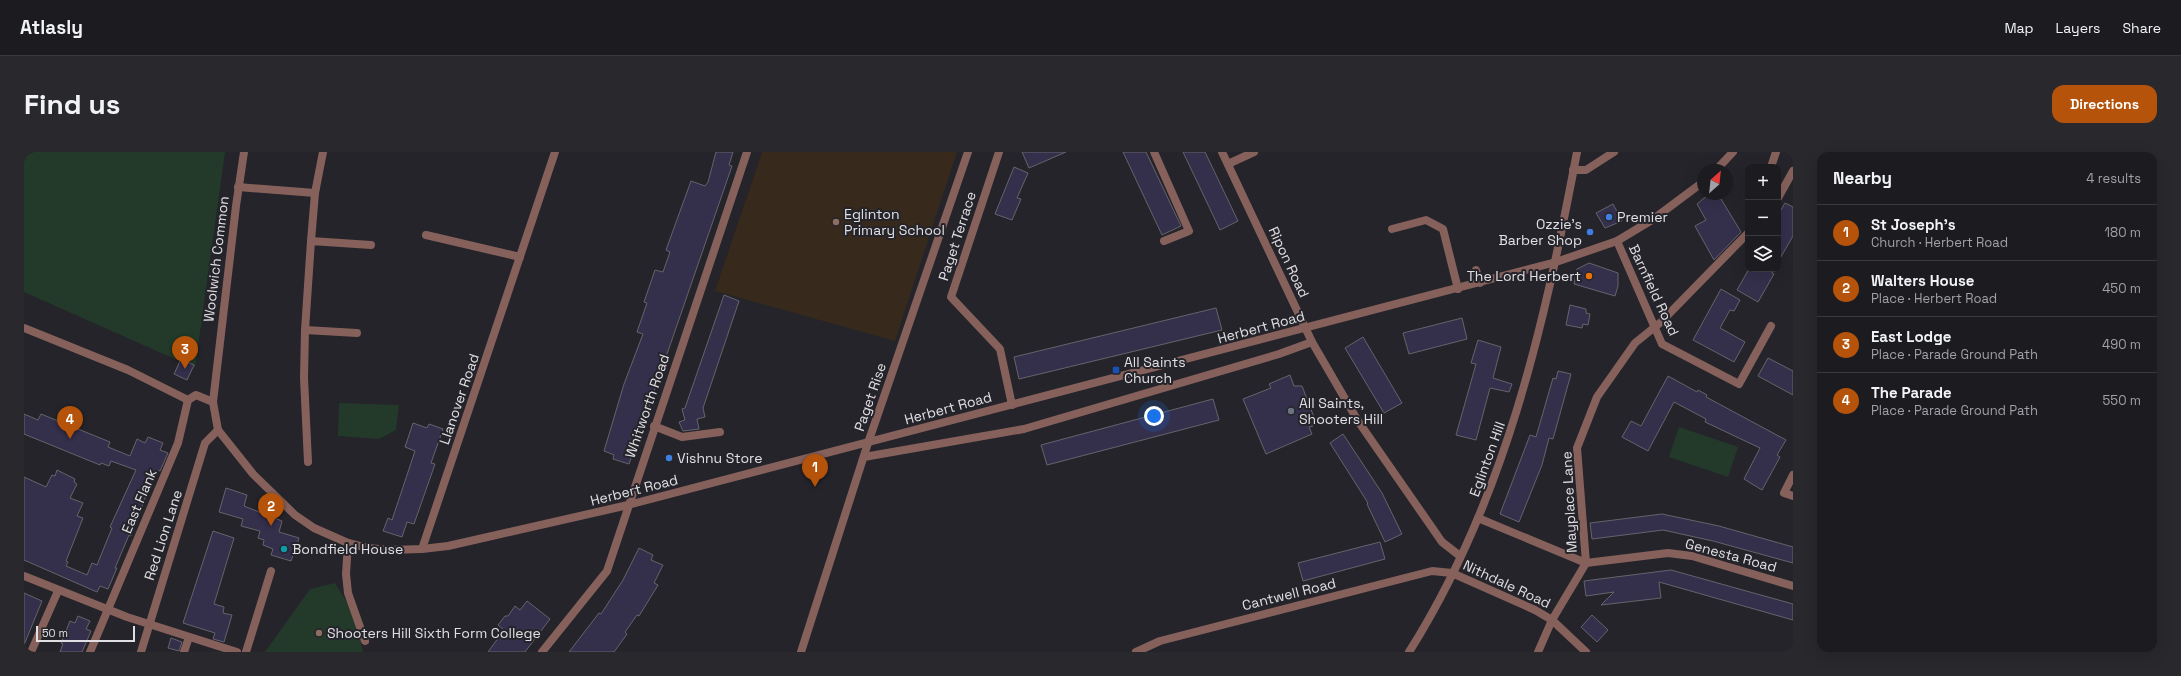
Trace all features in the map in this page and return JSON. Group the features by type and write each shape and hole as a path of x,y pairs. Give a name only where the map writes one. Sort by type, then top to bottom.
{"street":[{"name":"Woolwich Common","path":"218,430 213,402 238,187 244,152"},
{"path":"308,462 304,378 305,330 315,193 323,152"},
{"name":"Llanover Road","path":"422,549 556,152"},
{"name":"Whitworth Road","path":"542,652 607,571 654,426 747,152"},
{"name":"Paget Rise","path":"801,652 868,442 968,152"},
{"name":"Paget Terrace","path":"999,152 951,296 1000,349 1012,405"},
{"path":"1154,152 1189,231 1164,241"},
{"name":"Ripon Road","path":"1222,152 1312,342 1358,421 1442,542 1460,556"},
{"path":"1228,164 1254,152"},
{"name":"Eglinton Hill","path":"1409,652 1452,573 1478,518 1508,441 1524,389 1556,262 1577,152"},
{"path":"1573,170 1586,170 1614,152"},
{"path":"1722,164 1733,152"},
{"path":"1772,164 1776,152"},
{"path":"1781,193 1793,171"},
{"name":"Herbert Road","path":"218,430 253,474 294,514 314,528 348,543 368,548 390,550 422,549 448,546 628,505 1458,289 1556,262 1617,241 1652,220 1697,186"},
{"name":"Woolwich Common","path":"238,187 315,193"},
{"path":"1392,229 1426,220 1443,229 1458,289"},
{"path":"426,235 520,257"},
{"name":"Mayplace Lane","path":"1538,652 1552,620 1586,563 1577,448 1597,397 1635,344 1655,328 1745,236"},
{"path":"311,241 371,245"},
{"name":"Barnfield Road","path":"1617,241 1662,344 1739,384 1771,326"},
{"path":"1476,270 1480,283"},
{"path":"24,328 128,370 188,400 196,395 213,402"},
{"path":"305,330 357,333"},
{"name":"Herbert Road","path":"864,456 1024,430 1280,354 1312,342"},
{"name":"East Flank","path":"90,652 178,443 188,400"},
{"path":"654,426 682,437 720,432"},
{"name":"Red Lion Lane","path":"141,652 205,443 218,430"},
{"path":"1793,476 1784,493 1793,496"},
{"name":"Genesta Road","path":"1478,518 1586,563 1668,553 1692,556 1793,586"},
{"path":"348,543 346,574 348,593 365,641"},
{"name":"Cantwell Road","path":"1136,652 1160,641 1424,572 1432,571 1452,573"},
{"path":"246,652 271,572"},
{"name":"Nithdale Road","path":"1452,573 1535,610 1552,620 1586,652"},
{"path":"24,576 107,610 237,652"},
{"path":"31,652 58,591"},
{"path":"184,652 189,637"}],"shaded area":[{"name":"Eglinton Primary School","path":"762,152 957,152 895,341 715,291"}],"green space":[{"path":"24,152 225,152 195,368 24,292"},
{"path":"339,403 399,405 396,430 379,439 338,436"},
{"path":"1679,427 1738,447 1728,477 1669,457"},
{"name":"Shooters Hill Sixth Form College","path":"335,583 354,614 363,652 265,652 310,589"}],"building":[{"path":"716,152 733,152 729,165 732,166 629,464 613,459 614,455 604,451 624,384 643,334 637,332 647,303 644,302 655,270 663,272 670,252 666,250 691,181 705,186 708,182"},
{"path":"1022,152 1066,152 1029,168"},
{"path":"1123,152 1146,152 1181,226 1162,235"},
{"path":"1183,152 1205,152 1238,221 1220,230"},
{"path":"1014,167 1028,173 1017,198 1021,199 1012,220 995,214"},
{"path":"1702,200 1722,200 1741,232 1714,260 1695,226 1706,220 1697,204"},
{"path":"1785,203 1793,207 1793,236 1781,257 1781,236 1781,210"},
{"name":"Premier","path":"1613,204 1622,221 1605,228 1596,213"},
{"path":"1589,263 1618,273 1618,286 1615,296 1574,284 1577,269"},
{"path":"1747,272 1772,272 1774,274 1758,302 1737,290"},
{"path":"1721,289 1740,300 1734,311 1730,310 1720,328 1745,342 1734,362 1693,340"},
{"path":"724,295 739,301 703,408 705,417 697,419 699,429 683,431 679,422 685,420 682,409 685,408"},
{"path":"1570,305 1586,309 1586,313 1590,314 1588,325 1583,324 1582,328 1566,325"},
{"path":"1216,308 1222,330 1019,379 1014,357"},
{"path":"1462,318 1467,339 1409,354 1403,333"},
{"path":"1363,337 1402,403 1384,413 1345,348"},
{"path":"1478,340 1501,347 1493,378 1512,384 1509,392 1490,388 1476,440 1456,435 1476,364 1471,363"},
{"path":"1768,358 1793,371 1793,395 1758,376"},
{"path":"181,359 194,365 187,380 174,374"},
{"path":"1558,371 1571,374 1553,439 1549,438 1542,465 1519,522 1500,514 1530,435 1536,437 1553,378 1556,379"},
{"name":"All Saints, Shooters Hill","path":"1290,375 1294,386 1302,386 1314,417 1310,418 1313,426 1309,427 1312,434 1266,454 1243,399 1271,388 1269,384"},
{"path":"1668,376 1697,392 1698,390 1707,395 1706,397 1786,440 1777,455 1780,457 1762,490 1744,479 1760,448 1705,422 1706,419 1674,402 1648,451 1622,437 1631,421 1641,426"},
{"path":"1213,399 1219,420 1047,465 1041,445"},
{"path":"24,414 38,420 41,414 110,442 108,447 130,456 137,439 145,443 148,437 163,443 160,450 168,453 160,471 157,470 153,477 131,536 129,535 108,589 100,586 97,592 24,560 24,477 46,487 52,475 55,476 57,470 75,479 74,482 77,484 70,498 83,503 77,516 83,518 66,561 68,562 66,566 87,575 92,563 97,565 112,528 110,527 136,470 111,461 109,466 101,463 100,465 24,434"},
{"path":"413,423 427,428 429,424 443,429 431,463 435,464 414,524 407,522 402,537 383,531 388,518 392,520 415,451 405,447"},
{"path":"1343,434 1382,493 1402,534 1385,542 1367,504 1368,503 1330,443"},
{"path":"226,488 247,495 244,506 282,521 279,532 299,538 291,561 271,555 273,549 263,545 264,540 258,538 260,531 241,526 243,519 219,512"},
{"path":"1662,514 1719,526 1793,547 1793,563 1713,541 1663,530 1592,539 1590,523"},
{"path":"213,531 234,538 214,604 224,607 223,613 232,615 224,642 213,639 215,633 183,623"},
{"path":"1380,542 1385,559 1303,581 1298,563"},
{"path":"639,548 653,555 651,560 663,565 654,583 658,585 639,616 637,615 625,632 627,634 614,652 569,652 599,613 601,614 623,580"},
{"path":"1671,570 1793,604 1793,620 1659,582 1661,598 1601,605 1614,592 1586,596 1584,581"},
{"path":"24,593 42,601 24,645"},
{"path":"527,601 550,619 525,652 488,652 504,630 498,625 505,616 508,616 515,606 520,610"},
{"path":"1592,615 1608,630 1597,642 1581,627"},
{"path":"78,616 90,621 86,629 91,631 82,652 60,652 63,644 61,643 70,621 75,623"},
{"path":"171,638 182,642 179,651 168,648"}],"place":[{"name":"Premier","path":"1609,217"},
{"name":"Eglinton Primary School","path":"836,222"},
{"name":"Ozzie's Barber Shop","path":"1590,232"},
{"name":"The Lord Herbert","path":"1589,276"},
{"name":"East Lodge","path":"185,369"},
{"name":"All Saints Church","path":"1116,370"},
{"name":"All Saints, Shooters Hill","path":"1291,411"},
{"name":"The Parade","path":"70,439"},
{"name":"Vishnu Store","path":"669,458"},
{"name":"St Joseph's","path":"815,487"},
{"name":"Walters House","path":"271,526"},
{"name":"Bondfield House","path":"284,549"},
{"name":"Shooters Hill Sixth Form College","path":"319,633"}]}
